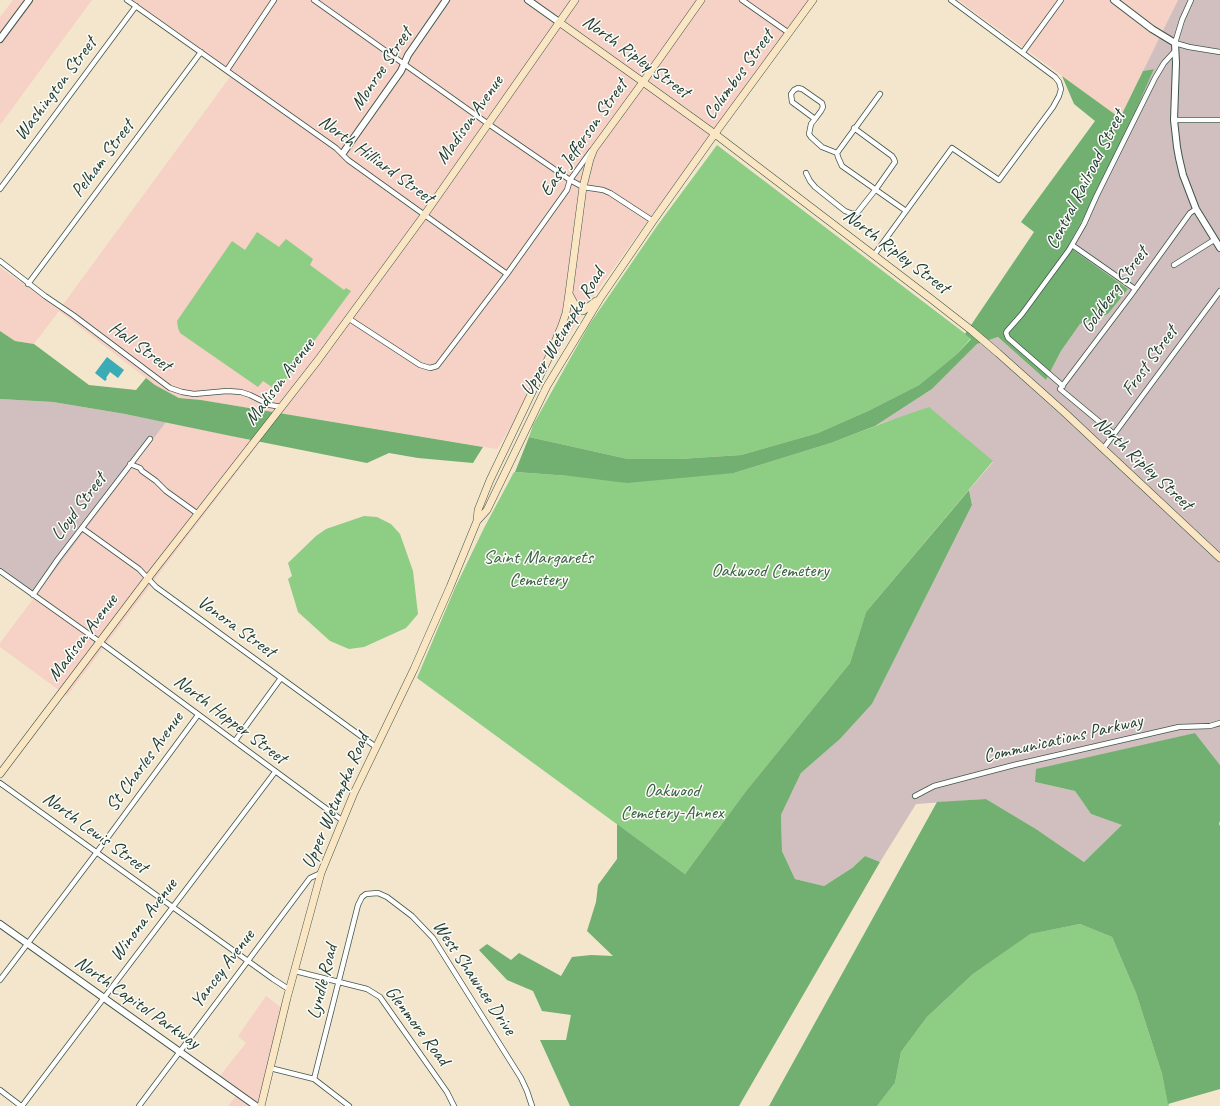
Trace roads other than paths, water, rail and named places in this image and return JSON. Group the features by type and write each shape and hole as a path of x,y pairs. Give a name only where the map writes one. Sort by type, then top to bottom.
{"main road":[{"name":"Madison Avenue","path":"0,774 148,578 282,407 425,214 487,123 575,0"},
{"name":"East Jefferson Street","path":"605,134 644,82 701,0"},
{"name":"Columbus Street","path":"690,168 814,0"},
{"name":"North Ripley Street","path":"559,22 715,134 972,330 1064,412 1220,558"},
{"name":"Upper Wetumpka Road","path":"261,1106 321,873 354,793 414,669 447,594 477,521 478,510 490,480 555,343 566,313 583,187 594,149 605,134"},
{"name":"Upper Wetumpka Road","path":"477,521 487,510 550,382 601,297 690,168"},
{"path":"569,293 576,307 583,311 601,297"},
{"path":"526,406 535,410"}],"street":[{"path":"0,39 29,0"},
{"name":"North Hilliard Street","path":"127,0 343,153 348,160 507,274"},
{"path":"227,70 274,0"},
{"path":"314,0 570,180 583,187 603,190 610,193 652,221"},
{"name":"Monroe Street","path":"343,153 401,71 408,55 446,0"},
{"name":"North Ripley Street","path":"528,0 559,22"},
{"path":"742,0 789,34"},
{"path":"874,255 952,148 999,180 1059,96 1061,89 1056,77 951,0"},
{"path":"1022,52 1061,0"},
{"path":"1114,0 1175,44 1220,52"},
{"path":"1191,0 1182,20 1175,44 1176,63 1174,120 1177,147 1183,175 1196,209 1220,248"},
{"name":"Washington Street","path":"0,189 136,6"},
{"name":"Central Railroad Street","path":"1061,388 1008,338 1006,334 1007,331 1062,262 1084,224 1155,78 1164,63 1175,51"},
{"name":"Pelham Street","path":"28,284 201,52"},
{"path":"815,119 792,102 791,94 794,90 798,88 802,89 822,103 823,107 809,130 811,137 822,147 837,153 842,166 906,211"},
{"path":"837,153 880,94"},
{"path":"1174,120 1220,120"},
{"path":"806,173 815,188 849,213 857,213 895,162 894,159 854,128"},
{"name":"East Jefferson Street","path":"348,318 420,365 434,367 441,362 507,274 567,190 570,180 595,145 605,134"},
{"name":"Goldberg Street","path":"1061,388 1190,213 1196,209"},
{"path":"1174,266 1214,240"},
{"path":"1072,245 1135,289"},
{"name":"Hall Street","path":"0,262 170,388 194,394 227,391 241,392 270,405 282,407"},
{"name":"Frost Street","path":"1103,449 1220,291"},
{"path":"1061,388 1114,434"},
{"name":"Lloyd Street","path":"33,595 58,559 150,439"},
{"path":"130,464 140,468 166,491 198,514"},
{"name":"Vonora Street","path":"82,528 139,569 156,587 376,747"},
{"name":"North Hopper Street","path":"0,571 100,642 343,821"},
{"path":"235,741 281,678"},
{"name":"St Charles Avenue","path":"0,980 97,852 198,714"},
{"name":"Communications Parkway","path":"915,796 934,786 1014,765 1179,728 1210,726 1220,723"},
{"name":"Winona Avenue","path":"22,1106 275,772"},
{"name":"North Lewis Street","path":"0,783 290,990"},
{"name":"Yancey Avenue","path":"139,1106 310,878 321,873"},
{"name":"West Shawnee Drive","path":"366,894 378,893 387,897 412,916 433,938 521,1078 532,1106"},
{"name":"Lyndle Road","path":"314,1079 356,909 366,894"},
{"name":"North Capitol Parkway","path":"0,924 256,1106"},
{"name":"Glenmore Road","path":"295,971 367,989 380,997 447,1092 454,1106"},
{"path":"270,1068 314,1079 349,1106"},
{"path":"0,1090 22,1106"}],"water":[{"path":"107,357 124,370 118,378 110,372 105,381 95,373"}],"park label":[{"name":"Saint Margarets Cemetery","path":"538,569"},
{"name":"Oakwood Cemetery","path":"770,571"},
{"name":"Oakwood Cemetery-Annex","path":"672,802"}]}
